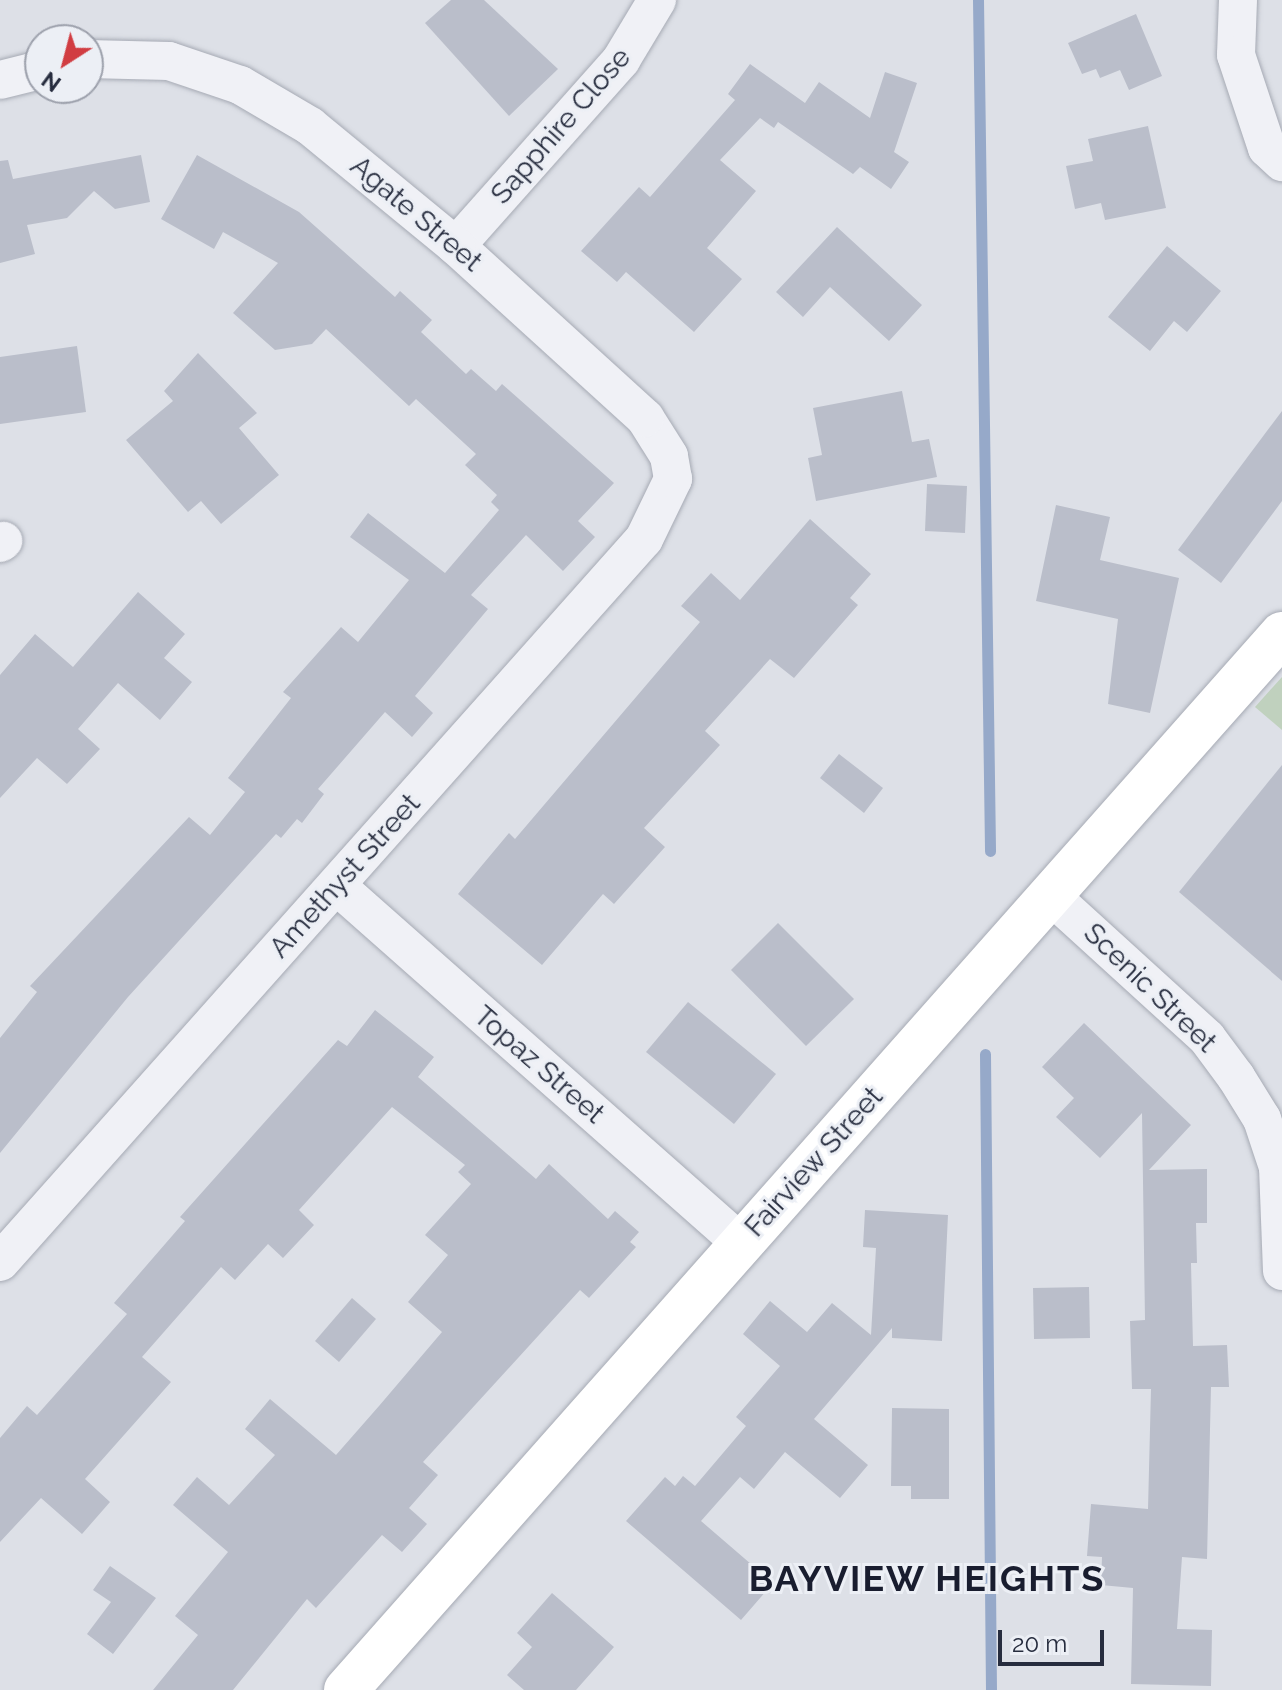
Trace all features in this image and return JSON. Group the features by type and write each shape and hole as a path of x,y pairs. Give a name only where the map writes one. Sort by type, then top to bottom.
{"street":[{"name":"Sapphire Close","path":"456,246 621,60 657,0"},
{"path":"1238,0 1236,55 1267,148 1282,162"},
{"name":"Agate Street","path":"104,59 169,61 240,85 310,126 456,246 645,418 669,456 673,479"},
{"path":"0,80 24,74"},
{"name":"Amethyst Street","path":"0,1262 644,539 673,479"},
{"name":"Fairview Street","path":"346,1690 1282,634"},
{"name":"Topaz Street","path":"337,886 742,1244"},
{"name":"Scenic Street","path":"1050,895 1207,1038 1243,1087 1278,1167 1282,1271"}],"green space":[{"path":"1282,677 1282,730 1255,707"}],"building":[{"path":"451,0 484,0 558,69 509,116 425,23"},
{"path":"1136,14 1162,76 1129,90 1120,70 1100,78 1096,69 1082,74 1068,43"},
{"path":"750,64 805,103 819,82 870,118 885,72 917,83 894,152 909,162 891,189 860,167 853,174 778,122 774,128 760,118 720,160 756,191 707,248 742,279 694,332 626,272 617,282 581,251 639,187 650,197 735,100 728,94"},
{"path":"1148,126 1166,208 1105,220 1101,203 1075,209 1066,166 1093,161 1088,139"},
{"path":"141,155 150,202 115,209 94,191 67,218 27,225 35,254 0,263 0,161 8,160 13,179"},
{"path":"197,155 299,212 395,297 400,291 432,320 421,332 466,374 471,369 496,391 502,384 614,483 578,521 595,537 563,571 526,535 471,595 488,609 415,696 433,713 412,737 385,712 318,789 324,794 302,823 297,819 281,838 276,834 128,997 0,1153 0,1038 37,992 30,986 189,817 210,835 245,792 228,778 291,698 283,692 341,627 358,642 409,580 350,537 368,513 445,573 499,510 491,502 497,495 465,465 476,454 416,399 409,406 326,329 312,344 275,350 233,313 278,263 223,232 214,249 161,219"},
{"path":"837,227 922,305 889,341 830,287 803,317 776,292"},
{"path":"1167,246 1221,291 1187,332 1174,321 1150,351 1108,317"},
{"path":"77,346 86,412 0,424 0,357"},
{"path":"198,353 257,413 239,428 279,475 221,524 201,501 188,512 126,440 173,401 164,391"},
{"path":"902,391 912,442 929,439 937,477 816,501 808,458 822,455 813,408"},
{"path":"1282,411 1282,501 1221,583 1178,550"},
{"path":"927,484 967,486 965,533 925,531"},
{"path":"1056,505 1110,517 1100,560 1179,578 1150,713 1108,704 1118,619 1036,601"},
{"path":"810,519 871,574 850,598 858,605 794,678 770,659 705,731 720,745 644,828 665,847 614,904 603,894 542,965 458,894 509,833 515,839 700,622 681,606 711,573 740,600"},
{"path":"138,592 185,634 164,658 192,682 160,720 118,683 78,729 100,749 67,784 37,758 0,798 0,675 35,634 73,667"},
{"path":"839,754 883,788 864,813 820,778"},
{"path":"1282,765 1282,981 1179,892"},
{"path":"778,923 854,999 806,1046 731,970"},
{"path":"688,1002 776,1074 734,1124 646,1052"},
{"path":"375,1010 434,1057 418,1077 536,1179 549,1164 608,1219 615,1211 639,1232 630,1242 636,1247 589,1298 580,1290 423,1462 438,1475 409,1508 427,1524 402,1552 382,1535 316,1608 307,1599 233,1690 153,1690 198,1635 175,1616 228,1552 173,1505 197,1477 229,1505 275,1455 245,1429 270,1399 336,1455 379,1406 442,1332 408,1302 448,1255 425,1235 471,1184 458,1172 465,1165 392,1107 299,1210 314,1225 283,1258 268,1244 235,1280 221,1267 142,1357 171,1382 85,1479 110,1502 82,1534 41,1498 0,1542 0,1438 27,1406 37,1415 127,1314 114,1303 185,1221 180,1217 338,1040 347,1046"},
{"path":"1084,1023 1191,1125 1149,1170 1207,1169 1207,1223 1196,1223 1197,1263 1191,1263 1193,1346 1227,1345 1229,1387 1211,1387 1207,1559 1182,1557 1177,1629 1212,1630 1211,1686 1131,1684 1133,1588 1101,1585 1102,1557 1087,1556 1091,1504 1148,1509 1151,1389 1132,1389 1130,1321 1145,1320 1142,1113 1100,1158 1056,1117 1074,1098 1042,1067"},
{"path":"865,1210 948,1215 942,1341 892,1338 892,1328 814,1419 868,1465 840,1498 785,1452 754,1489 740,1477 701,1521 773,1583 741,1620 626,1521 665,1477 675,1486 683,1476 695,1486 746,1426 736,1417 780,1366 743,1334 770,1301 807,1332 832,1303 871,1335 876,1248 863,1247"},
{"path":"1089,1287 1090,1338 1034,1339 1033,1288"},
{"path":"352,1298 376,1319 339,1362 315,1341"},
{"path":"892,1408 949,1409 949,1499 911,1499 911,1486 891,1486"},
{"path":"110,1566 156,1598 113,1654 87,1634 111,1602 93,1590"},
{"path":"552,1593 614,1647 576,1690 524,1690 507,1675 532,1647 517,1633"}],"waterway":[{"path":"978,0 990,851"},
{"path":"985,1054 991,1690"}],"district":[{"name":"BAYVIEW HEIGHTS","path":"927,1579"}]}
